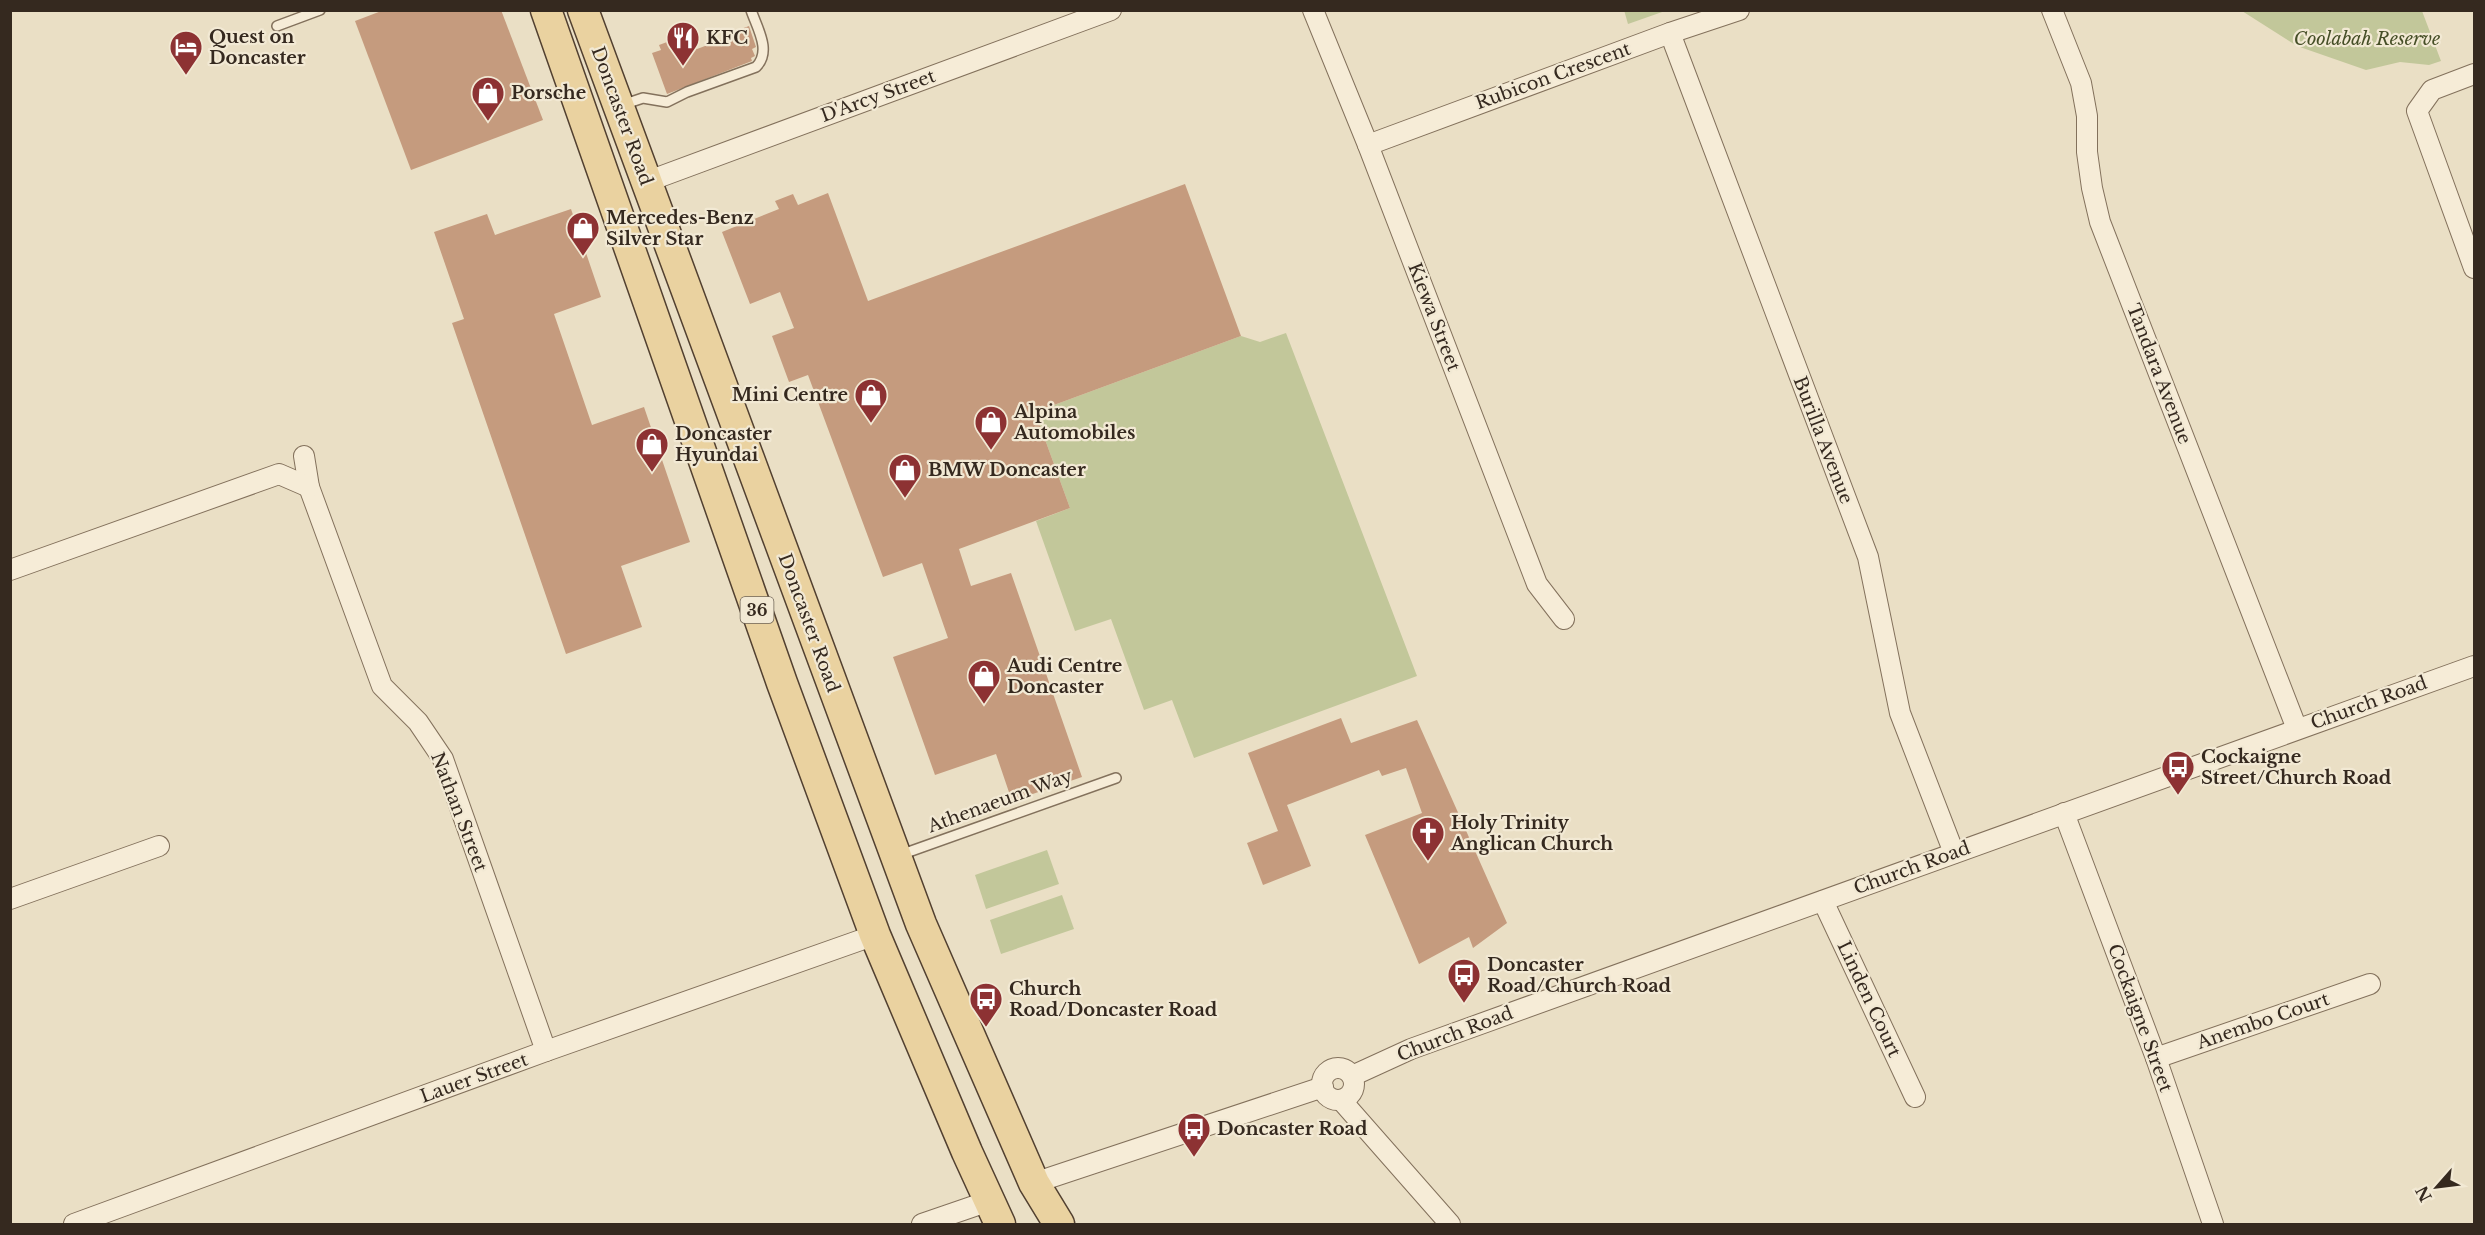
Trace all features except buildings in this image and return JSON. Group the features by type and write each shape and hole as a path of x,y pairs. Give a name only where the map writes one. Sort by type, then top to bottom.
{"main road":[{"name":"Doncaster Road","path":"546,10 783,683 875,935 994,1213"},
{"name":"Doncaster Road","path":"583,10 921,924 1034,1184 1059,1224"},
{"path":"783,683 825,668"},
{"path":"994,1213 1034,1184"}],"street":[{"name":"D'Arcy Street","path":"646,182 1110,10"},
{"name":"Kiewa Street","path":"1313,10 1368,145 1537,584 1564,619"},
{"name":"Rubicon Crescent","path":"1368,145 1670,33 1739,10"},
{"name":"Tandara Avenue","path":"2052,10 2081,83 2087,116 2087,152 2100,222 2297,729"},
{"name":"Burilla Avenue","path":"1670,33 1868,557 1900,713 1954,853"},
{"path":"2475,74 2432,90 2417,111 2475,268"},
{"name":"Nathan Street","path":"304,456 309,487 382,686 418,722 443,759 546,1051"},
{"path":"10,570 279,474 309,487"},
{"name":"Church Road","path":"1352,1076 1411,1049 2475,666"},
{"name":"Cockaigne Street","path":"2064,813 2156,1058 2213,1224"},
{"path":"10,899 159,846"},
{"name":"Linden Court","path":"1823,901 1915,1097"},
{"name":"Lauer Street","path":"74,1224 546,1051 875,935"},
{"name":"Anembo Court","path":"2156,1058 2370,984"},
{"path":"1335,1068 1344,1069 1352,1076 1354,1082 1352,1093 1341,1100 1327,1095 1323,1087 1324,1077 1335,1068"},
{"path":"1034,1184 1323,1087"},
{"path":"1341,1100 1450,1224"},
{"path":"922,1224 994,1213"}],"lane":[{"path":"277,26 320,10"},
{"path":"619,106 643,98 667,102 687,92 756,67 762,61 765,50 751,10"},
{"name":"Athenaeum Way","path":"896,856 1116,778"}],"green space":[{"path":"1624,10 1665,10 1665,11 1628,24"},
{"name":"Coolabah Reserve","path":"2242,11 2422,11 2441,61 2429,65 2400,62 2366,70 2297,46"},
{"path":"1286,333 1417,676 1194,758 1172,700 1144,710 1111,619 1075,631 1036,521 1070,508 1035,412 1241,336 1260,342"},
{"path":"1047,850 1059,884 986,909 975,875"},
{"path":"1062,895 1074,929 1001,954 990,920"}],"place":[{"name":"KFC","path":"683,67"},
{"name":"Quest on Doncaster","path":"186,76"},
{"name":"Porsche","path":"488,122"},
{"name":"Mercedes-Benz Silver Star","path":"583,257"},
{"name":"Mini Centre","path":"871,424"},
{"name":"Alpina Automobiles","path":"991,451"},
{"name":"Doncaster Hyundai","path":"652,473"},
{"name":"BMW Doncaster","path":"905,499"},
{"name":"Audi Centre Doncaster","path":"984,705"},
{"name":"Cockaigne Street/Church Road","path":"2178,796"},
{"name":"Holy Trinity Anglican Church","path":"1428,862"},
{"name":"Doncaster Road/Church Road","path":"1464,1004"},
{"name":"Church Road/Doncaster Road","path":"986,1028"},
{"name":"Doncaster Road","path":"1194,1158"}]}
